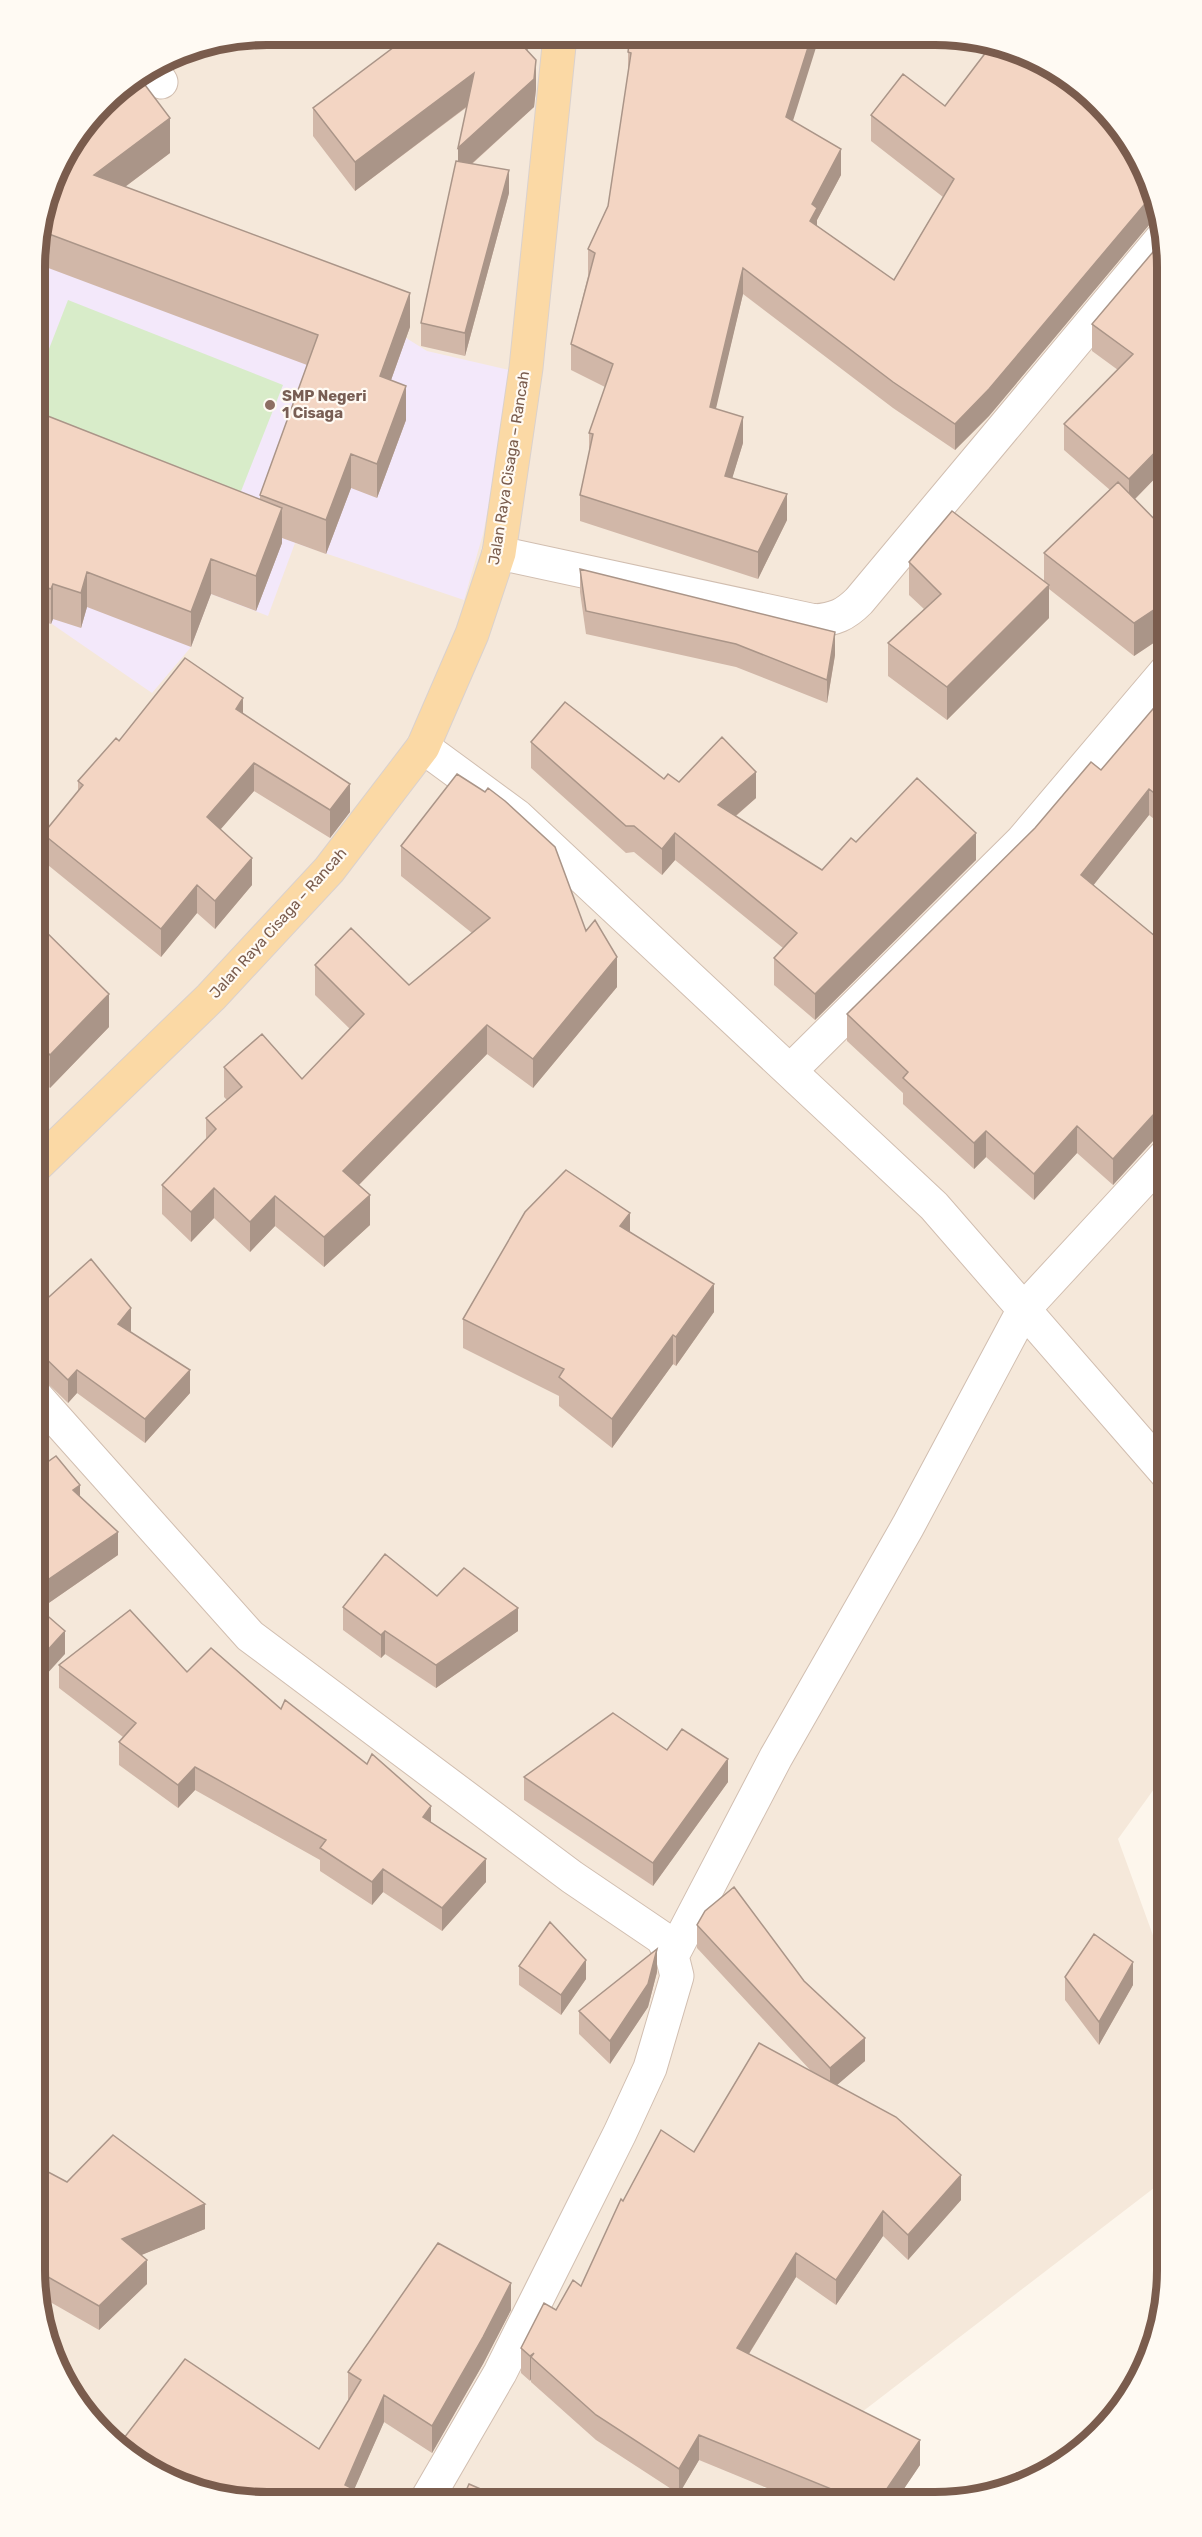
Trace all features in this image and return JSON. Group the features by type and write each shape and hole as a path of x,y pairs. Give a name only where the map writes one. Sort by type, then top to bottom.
{"main road":[{"name":"Jalan Raya Cisaga – Rancah","path":"45,1157 211,997 313,887 423,747 472,634 499,553 526,368 559,45"}],"street":[{"path":"499,553 815,621 833,619 845,614 859,601 1156,245"},
{"path":"790,1071 1022,840 1157,682"},
{"path":"423,747 517,816 934,1206 1157,1463"},
{"path":"672,1956 776,1757 908,1526 1024,1310 1157,1165"},
{"path":"45,1406 250,1636 572,1877 662,1938 672,1956 676,1976 650,2068 500,2373 431,2492"}],"shaded area":[{"path":"253,45 949,45 978,49 1006,57 1058,82 1102,121 1120,144 1134,169 1153,224 1157,253 1157,1785 1118,1839 1157,1946 1157,2186 758,2492 253,2492 224,2488 182,2475 132,2446 100,2416 82,2393 68,2368 49,2313 45,2284 45,253 49,224 57,196 82,144 121,100 144,82 169,68 224,49"},
{"name":"SMP Negeri 1 Cisaga","path":"45,254 358,308 427,351 509,370 501,441 483,534 464,600 295,543 268,616 211,594 191,647 152,693 52,624 45,622"}],"green space":[{"path":"68,300 283,385 236,504 45,429 45,359"}],"building":[{"path":"397,45 523,45 536,60 534,79 458,148 474,73 355,162 313,108"},
{"path":"629,45 809,45 786,117 841,149 812,204 817,208 810,221 894,280 954,179 871,115 903,74 945,106 987,51 1033,68 1070,91 1102,121 1127,156 1147,202 989,389 955,424 893,382 743,268 710,407 743,417 725,476 787,494 758,552 580,495 593,434 589,433 613,364 571,344 595,253 588,249 608,206 631,53 628,52"},
{"path":"143,83 170,118 94,175 410,293 380,376 406,386 377,464 351,454 326,520 260,495 318,335 48,233 62,182 82,144 110,110"},
{"path":"456,161 509,170 465,333 421,323"},
{"path":"1156,248 1157,450 1129,479 1064,424 1133,354 1092,324"},
{"path":"45,415 282,508 256,576 211,559 191,612 87,572 81,593 53,584 51,589 45,587"},
{"path":"1118,482 1157,522 1157,608 1134,623 1044,553"},
{"path":"952,511 1049,585 947,687 888,643 941,594 909,562"},
{"path":"580,569 835,632 827,680 736,644 586,611"},
{"path":"185,658 243,698 236,709 350,784 330,810 254,763 207,817 252,858 215,901 197,885 161,929 45,836 45,832 83,785 78,781 116,738 119,741"},
{"path":"565,702 664,779 668,774 679,782 722,737 756,772 718,805 822,870 851,838 856,842 917,778 976,833 815,994 774,958 797,933 675,833 662,849 634,826 626,826 531,742"},
{"path":"1157,704 1157,795 1149,789 1081,875 1157,938 1157,1112 1113,1159 1077,1126 1034,1174 986,1131 974,1143 903,1078 908,1072 847,1014 1035,828 1091,762 1101,770"},
{"path":"457,774 485,792 488,788 555,847 586,931 595,920 617,957 533,1059 487,1025 343,1171 370,1195 324,1237 275,1196 250,1222 214,1188 191,1212 162,1185 216,1129 206,1118 242,1087 224,1067 262,1034 302,1079 364,1014 315,965 351,928 409,985 490,918 401,846"},
{"path":"45,931 109,994 50,1055 45,1050"},
{"path":"566,1170 630,1213 620,1226 714,1284 676,1337 673,1335 612,1419 559,1377 564,1369 463,1319 525,1212"},
{"path":"91,1259 131,1308 118,1324 190,1370 145,1419 77,1370 68,1380 45,1358 45,1300"},
{"path":"56,1456 80,1485 73,1490 118,1532 45,1582 45,1464"},
{"path":"385,1554 437,1596 464,1568 518,1608 436,1665 385,1631 381,1635 343,1607"},
{"path":"130,1610 187,1672 211,1648 281,1709 285,1700 367,1764 372,1754 431,1806 423,1817 486,1859 442,1908 383,1869 372,1882 320,1848 326,1840 195,1767 178,1785 119,1742 136,1723 59,1665"},
{"path":"45,1614 65,1631 45,1653"},
{"path":"613,1713 667,1750 682,1729 728,1759 653,1863 524,1777"},
{"path":"734,1887 804,1981 865,2038 830,2068 697,1925 705,1911"},
{"path":"550,1922 586,1960 561,1995 519,1966"},
{"path":"1094,1934 1133,1962 1099,2022 1065,1977"},
{"path":"657,1949 648,1984 610,2041 579,2011"},
{"path":"759,2043 896,2117 961,2175 908,2235 883,2211 836,2280 796,2253 737,2348 920,2440 885,2492 839,2492 699,2435 679,2469 596,2415 531,2357 534,2353 530,2356 521,2348 544,2303 556,2310 573,2280 581,2286 621,2199 623,2201 661,2130 694,2152"},
{"path":"113,2135 205,2204 122,2239 147,2260 99,2306 45,2275 45,2170 67,2182"},
{"path":"438,2243 511,2283 432,2426 384,2395 345,2485 359,2492 253,2492 224,2488 169,2469 144,2455 123,2439 185,2359 319,2449 361,2380 348,2372"},
{"path":"469,2484 488,2492 466,2492"}],"place":[{"name":"SMP Negeri 1 Cisaga","path":"270,405"}]}
